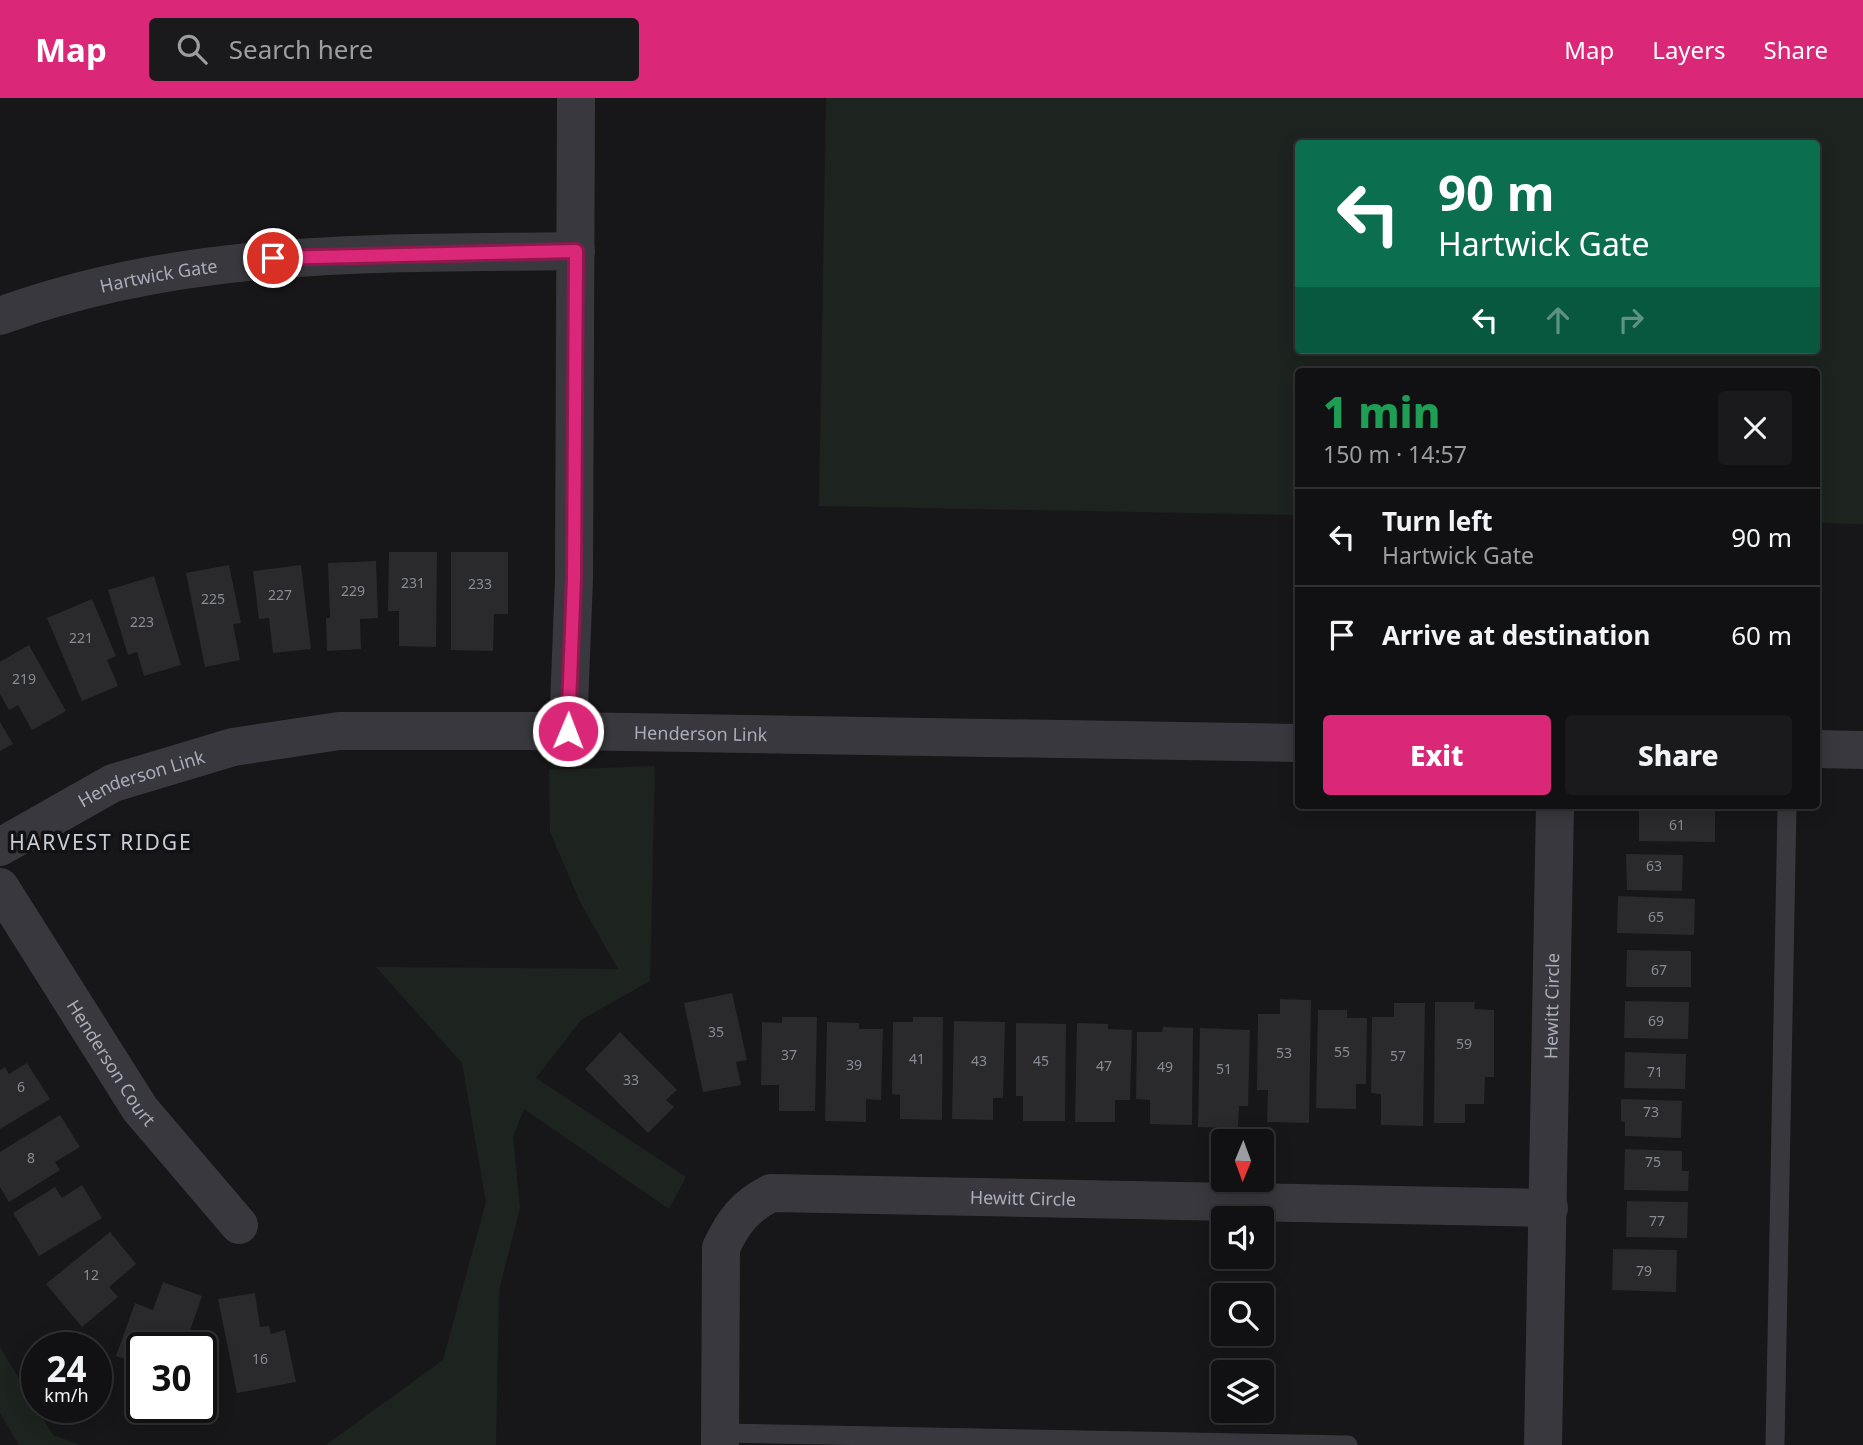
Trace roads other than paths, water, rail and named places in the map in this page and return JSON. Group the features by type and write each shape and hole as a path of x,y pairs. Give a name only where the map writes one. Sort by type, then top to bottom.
{"street":[{"path":"568,731 574,579 576,98"},
{"name":"Hartwick Gate","path":"0,316 75,292 220,263 300,256 576,251"},
{"name":"Henderson Link","path":"0,848 113,783 233,747 339,731 568,731 1295,743"},
{"path":"1820,749 1863,750"},
{"name":"Hewitt Circle","path":"1543,1445 1555,809"},
{"name":"Henderson Court","path":"0,887 140,1109 239,1225"},
{"name":"Hewitt Circle","path":"720,1439 721,1248 732,1224 752,1203 771,1193 803,1191 1549,1208"}],"lane":[{"path":"1775,1445 1787,809"},
{"path":"720,1439 1348,1445"}],"district":[{"name":"HARVEST RIDGE","path":"101,842"}]}
